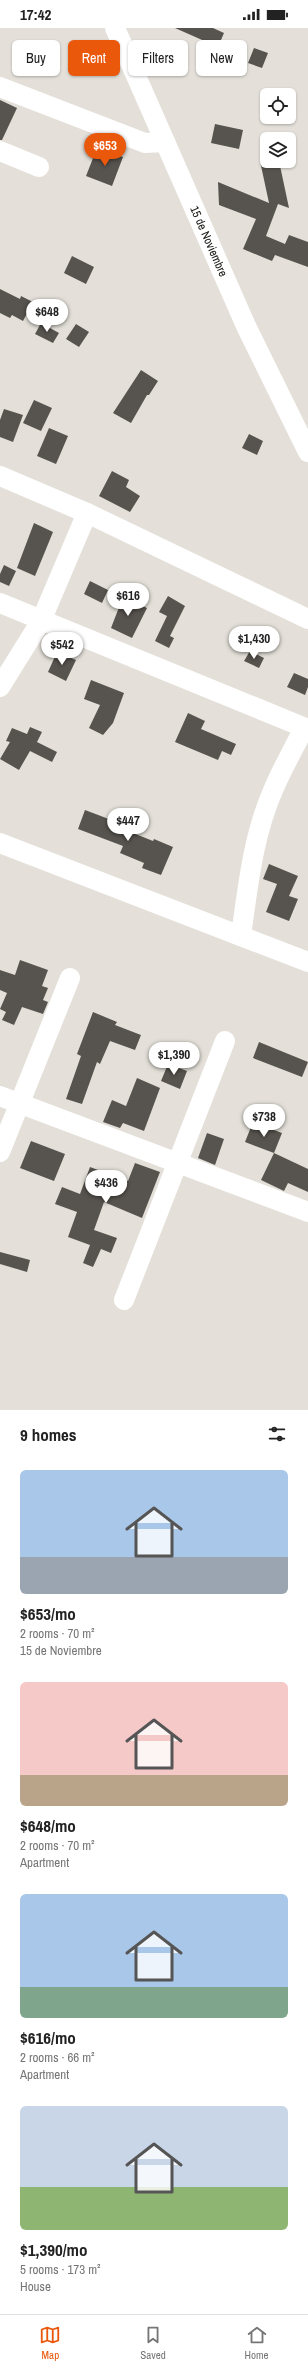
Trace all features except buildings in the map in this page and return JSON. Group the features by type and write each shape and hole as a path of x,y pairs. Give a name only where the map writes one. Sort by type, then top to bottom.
{"street":[{"name":"15 de Noviembre","path":"115,28 246,326 308,452"},
{"path":"0,87 145,143 165,142"},
{"path":"0,151 39,167"},
{"path":"0,476 87,513 308,619"},
{"path":"0,687 41,621 87,513"},
{"path":"0,603 306,729 274,788 262,821 252,857 241,936"},
{"path":"0,843 308,962"},
{"path":"0,1152 70,978"},
{"path":"124,1300 225,1041"},
{"path":"0,1096 308,1212"}]}
